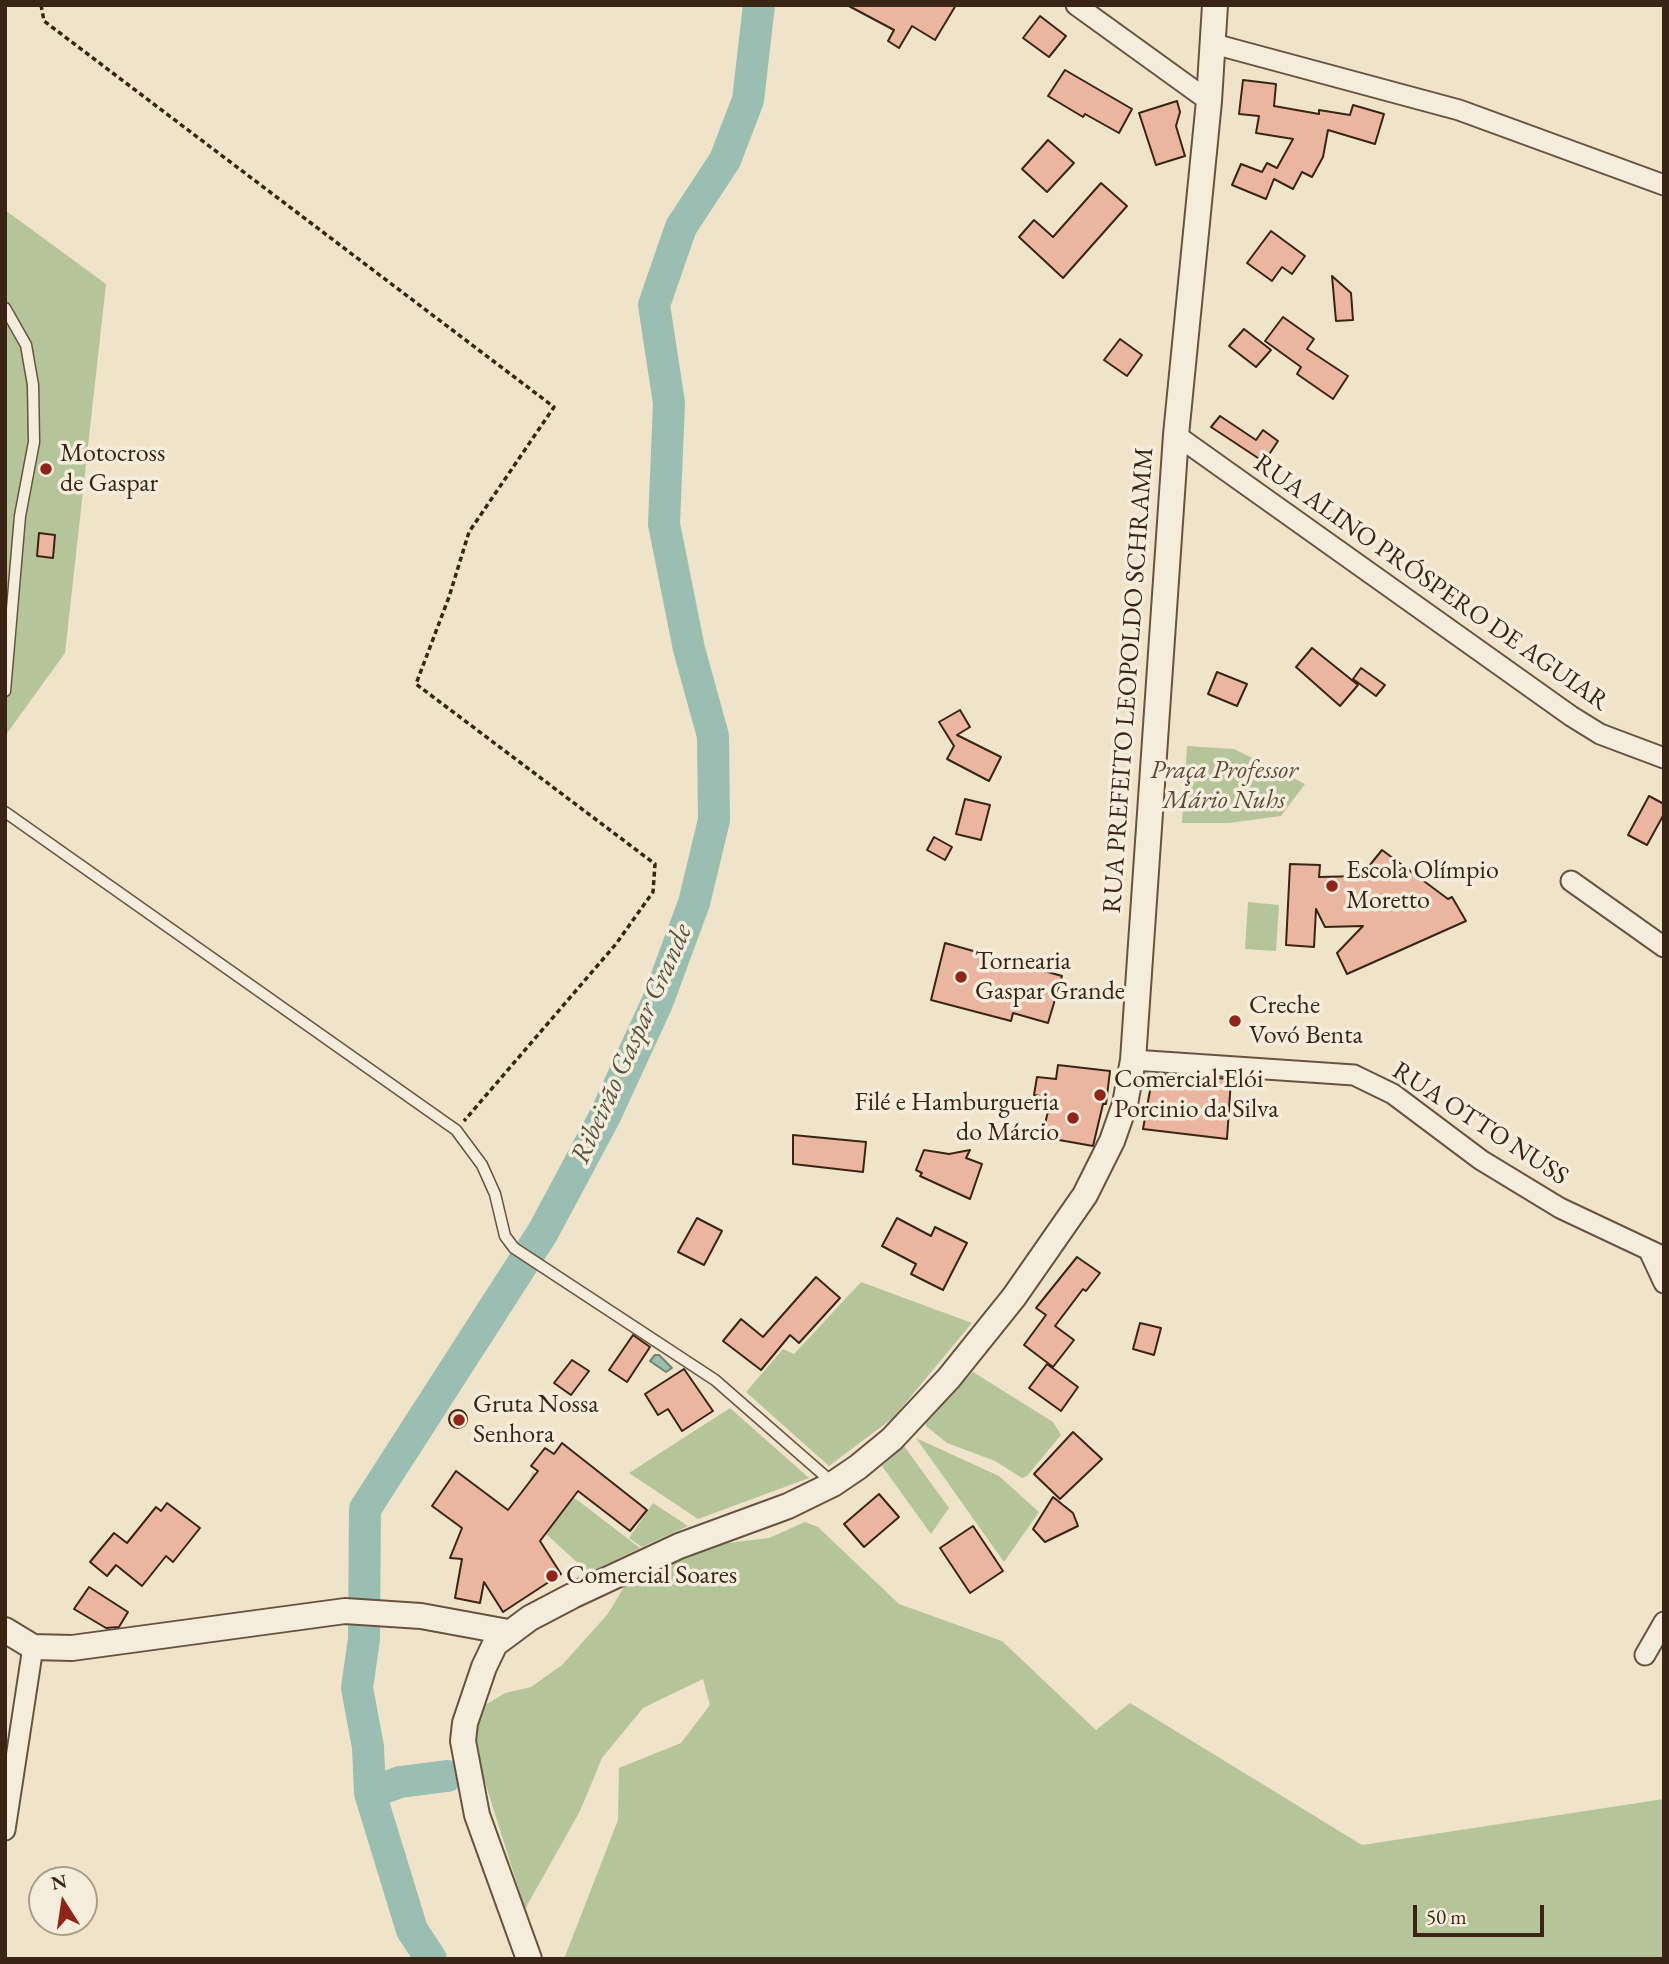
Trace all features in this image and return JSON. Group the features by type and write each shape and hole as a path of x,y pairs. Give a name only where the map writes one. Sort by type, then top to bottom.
{"street":[{"path":"1076,5 1209,101"},
{"name":"RUA PREFEITO LEOPOLDO SCHRAMM","path":"508,1632 550,1607 679,1546 788,1506 833,1484 892,1439 949,1378 1014,1297 1085,1195 1112,1141 1125,1104 1133,1060 1176,435 1209,101 1214,5"},
{"path":"1213,44 1459,110 1664,185"},
{"name":"RUA ALINO PRÓSPERO DE AGUIAR","path":"1176,435 1571,716 1600,734 1664,758"},
{"path":"1572,881 1664,947"},
{"name":"RUA OTTO NUSS","path":"1133,1060 1354,1075 1393,1094 1481,1160 1560,1208 1657,1255"},
{"path":"1657,1255 1664,1283"},
{"path":"5,1630 33,1647 72,1648 364,1612 457,1622 508,1632 489,1654 465,1723 463,1741 477,1815 529,1959"},
{"path":"1645,1655 1664,1622"},
{"path":"5,1830 33,1647"}],"lane":[{"path":"5,308 26,345 33,385 34,442 20,516 5,691"},
{"path":"5,813 456,1130 482,1165 495,1194 505,1236 514,1248 715,1380 833,1484"}],"path":[{"path":"41,5 39,9 44,21 554,407 468,532 449,597 416,684 655,864 653,892 616,944 456,1130"}],"green space":[{"name":"Motocross de Gaspar","path":"5,210 106,284 65,653 5,736"},
{"name":"Praça Professor Mário Nuhs","path":"1187,746 1234,749 1305,784 1281,816 1229,823 1182,823"},
{"path":"1248,902 1279,905 1276,951 1245,949"},
{"path":"861,1282 972,1323 893,1418 829,1466 746,1392 783,1349 794,1354"},
{"path":"973,1372 1053,1422 1061,1435 1027,1476 1022,1478 995,1461 947,1443 926,1426 926,1421"},
{"path":"730,1408 809,1478 698,1519 629,1473"},
{"path":"916,1438 999,1476 1039,1512 1004,1562"},
{"path":"904,1446 949,1508 931,1534 882,1466"},
{"path":"533,1472 580,1502 640,1548 589,1573 546,1534 567,1505 542,1499 526,1487"},
{"path":"653,1503 688,1526 642,1547 629,1538"},
{"path":"805,1522 818,1527 899,1604 1002,1641 1096,1730 1130,1703 1362,1845 1664,1799 1664,1959 564,1959 618,1820 619,1768 681,1743 710,1705 703,1679 643,1708 602,1758 580,1811 525,1909 477,1757 477,1733 482,1707 505,1693 531,1687 562,1665 607,1615 629,1579 711,1545 769,1538"}],"water":[{"path":"655,1355 659,1355 672,1368 666,1372 650,1361"}],"building":[{"path":"847,5 956,5 935,40 912,26 899,48 888,41 894,30"},
{"path":"1040,16 1066,36 1049,57 1023,38"},
{"path":"1065,70 1132,109 1119,133 1085,114 1083,117 1048,96"},
{"path":"1243,80 1276,84 1274,106 1319,114 1319,110 1350,115 1353,105 1384,114 1375,144 1328,130 1323,157 1312,177 1302,172 1293,189 1274,179 1266,199 1232,185 1241,164 1262,172 1267,163 1277,168 1293,139 1256,133 1259,116 1239,114"},
{"path":"1177,101 1180,112 1176,126 1185,156 1156,165 1139,113"},
{"path":"1048,140 1074,163 1047,192 1022,169"},
{"path":"1101,183 1127,206 1063,278 1019,237 1034,220 1053,237"},
{"path":"1271,231 1305,256 1292,274 1282,267 1272,281 1247,263"},
{"path":"1332,276 1351,293 1353,320 1336,321"},
{"path":"1283,317 1314,339 1307,349 1348,376 1333,399 1297,374 1301,367 1265,341"},
{"path":"1244,329 1271,350 1256,367 1229,346"},
{"path":"1120,339 1142,355 1127,376 1104,360"},
{"path":"1220,416 1256,440 1263,430 1278,441 1264,462 1211,427"},
{"path":"39,533 55,535 53,558 37,556"},
{"path":"1312,648 1358,685 1340,706 1296,667"},
{"path":"1361,668 1385,685 1376,696 1353,679"},
{"path":"1217,672 1247,684 1237,706 1208,694"},
{"path":"960,710 970,727 957,735 1001,757 989,781 947,759 954,746 939,722"},
{"path":"1649,796 1664,804 1664,814 1647,845 1628,835"},
{"path":"965,799 990,805 981,840 956,834"},
{"path":"934,837 952,847 945,860 927,850"},
{"path":"1382,850 1448,899 1452,897 1466,921 1347,974 1337,953 1363,926 1325,927 1316,909 1314,947 1286,945 1290,864 1320,865 1319,877 1361,876"},
{"path":"945,943 1062,976 1048,1023 1013,1013 1011,1021 931,1000"},
{"path":"1058,1065 1110,1071 1106,1104 1103,1104 1093,1146 1042,1137 1049,1107 1039,1105 1040,1096 1034,1095 1037,1077 1056,1079"},
{"path":"1153,1074 1231,1079 1227,1139 1143,1129"},
{"path":"793,1135 866,1142 863,1172 793,1164"},
{"path":"924,1150 949,1154 970,1150 966,1158 982,1164 970,1199 920,1176 922,1173 916,1170"},
{"path":"697,1218 722,1231 704,1265 678,1252"},
{"path":"897,1218 931,1236 935,1227 967,1243 943,1290 911,1274 916,1264 882,1246"},
{"path":"1077,1257 1100,1273 1086,1291 1083,1289 1055,1326 1074,1340 1053,1367 1024,1345 1046,1315 1036,1308"},
{"path":"816,1277 840,1298 799,1343 790,1335 761,1370 723,1341 741,1319 763,1337"},
{"path":"1140,1323 1161,1328 1154,1355 1133,1349"},
{"path":"633,1335 650,1347 627,1382 609,1370"},
{"path":"572,1360 589,1371 571,1395 554,1383"},
{"path":"1047,1364 1078,1387 1061,1411 1029,1388"},
{"path":"684,1369 713,1411 682,1431 668,1409 658,1415 645,1394"},
{"path":"458,1410 464,1413 467,1419 464,1425 458,1428 452,1425 449,1419 452,1413"},
{"path":"1073,1432 1102,1459 1060,1499 1034,1474"},
{"path":"562,1443 647,1510 630,1531 578,1491 540,1541 561,1574 503,1612 484,1582 480,1603 455,1598 462,1559 450,1558 462,1528 432,1506 456,1471 508,1510 538,1471 531,1466 545,1448 554,1454"},
{"path":"879,1494 899,1517 864,1547 844,1524"},
{"path":"1053,1497 1073,1513 1078,1526 1045,1542 1033,1529"},
{"path":"167,1503 200,1528 173,1562 166,1556 142,1586 116,1565 107,1576 90,1562 114,1533 127,1543 156,1507 161,1511"},
{"path":"973,1526 1003,1571 970,1593 940,1548"},
{"path":"89,1587 128,1612 119,1627 106,1628 74,1609"}],"waterway":[{"name":"Ribeirão Gaspar Grande","path":"431,1959 412,1930 370,1793 368,1747 357,1688 364,1639 365,1509 543,1232 605,1116 657,1003 694,903 714,820 713,736 689,649 664,524 669,403 654,305 681,227 725,160 748,100 759,5"},
{"path":"370,1793 400,1782 447,1776"}],"place":[{"name":"Motocross de Gaspar","path":"46,469"},
{"name":"Escola Olímpio Moretto","path":"1332,886"},
{"name":"Tornearia Gaspar Grande","path":"961,977"},
{"name":"Creche Vovó Benta","path":"1235,1021"},
{"name":"Comercial Elói Porcinio da Silva","path":"1100,1095"},
{"name":"Filé e Hamburgueria do Márcio","path":"1073,1118"},
{"name":"Gruta Nossa Senhora","path":"459,1420"},
{"name":"Comercial Soares","path":"552,1576"}]}
